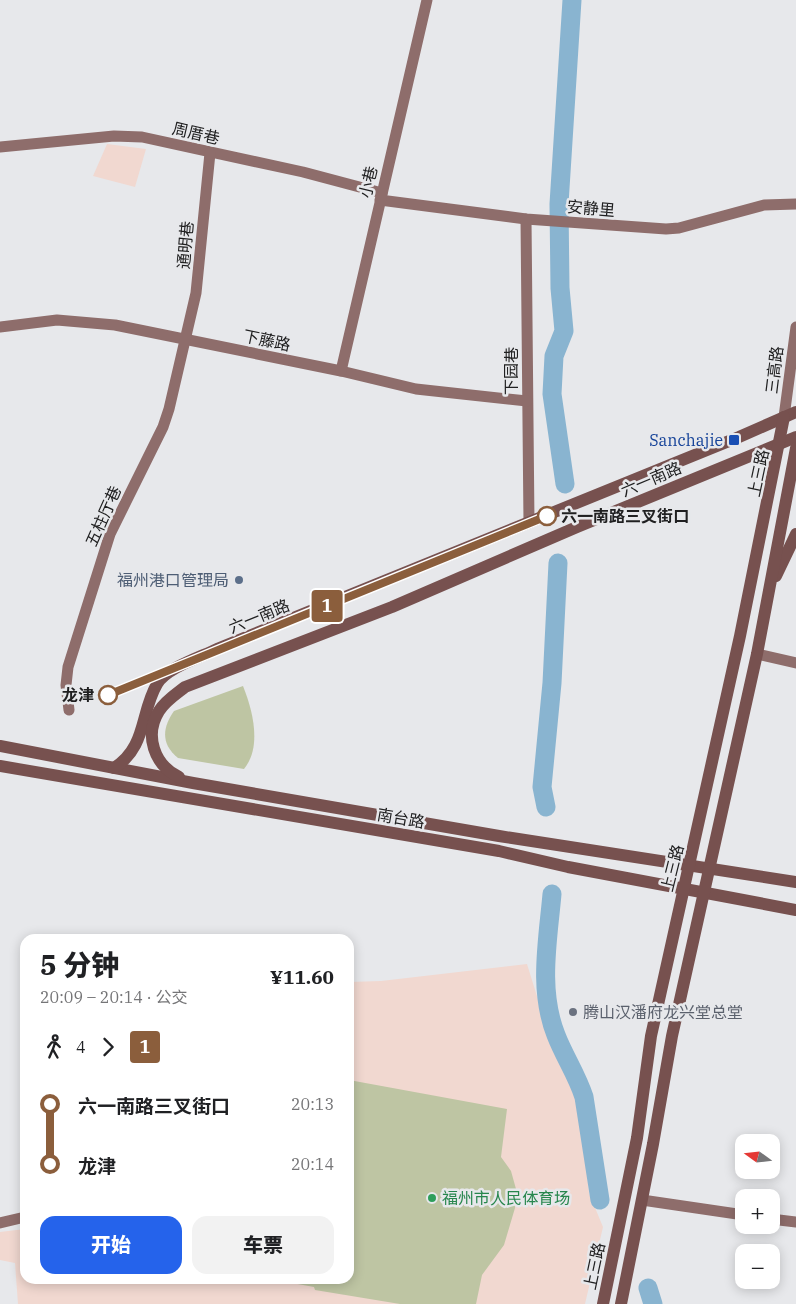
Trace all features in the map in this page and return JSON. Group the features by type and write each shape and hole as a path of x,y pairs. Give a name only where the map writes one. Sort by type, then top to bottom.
{"main road":[{"name":"上三路","path":"603,1304 637,1138 651,1036 690,865 781,442 790,414"},
{"name":"六一南路","path":"114,768 126,760 135,748 157,683 168,672 217,649 529,523 790,414"},
{"name":"六一南路","path":"193,783 167,771 156,758 152,744 154,720 160,710 185,687 392,608 796,437"},
{"name":"上三路","path":"621,1304 672,1036 711,868 757,654 796,448"},
{"path":"769,590 796,534"},
{"name":"南台路","path":"0,746 193,783 499,836 796,882"},
{"name":"南台路","path":"0,766 499,851 796,910"}],"street":[{"name":"小巷","path":"341,371 427,0"},
{"name":"周厝巷","path":"0,147 124,136 147,138 302,172 381,196"},
{"name":"通明巷","path":"187,340 198,280 210,153"},
{"name":"安静里","path":"381,196 526,219 646,229 679,228 764,205 796,204"},
{"name":"下园巷","path":"526,219 529,523"},
{"name":"下藤路","path":"0,327 42,321 83,321 115,325 341,371 416,389 527,401"},
{"name":"三高路","path":"790,414 796,327"},
{"name":"五柱厅巷","path":"69,710 66,674 101,559 115,524 163,428 187,340"},
{"path":"757,654 796,663"},
{"path":"642,1200 735,1214"},
{"path":"0,1223 20,1217"},
{"path":"780,1220 796,1222"}],"shaded area":[{"path":"107,144 146,149 135,187 93,176"},
{"path":"527,964 549,1035 576,1088 580,1101 589,1193 603,1227 585,1304 18,1304 15,1263 0,1260 0,1232 20,1230 20,1284 354,1284 354,982 381,981"}],"green space":[{"path":"243,686 250,706 254,729 253,750 250,760 244,769 178,758 172,753 165,736 167,724 174,711"},
{"name":"福州市人民体育场","path":"354,1081 507,1109 501,1157 511,1171 516,1189 515,1208 504,1245 482,1275 476,1304 400,1304 315,1290 314,1287 298,1284 354,1284"}],"waterway":[{"path":"565,484 552,394 554,356 564,331 560,288 559,204 572,0"},
{"path":"546,807 542,787 552,683 558,563"},
{"path":"552,894 546,965 547,1000 550,1018 556,1035 584,1097 600,1200"},
{"path":"648,1288 653,1304"}],"bus line":[{"name":"1","path":"108,695 547,516"}],"place":[{"name":"Sanchajie","path":"734,440"},
{"name":"六一南路三叉街口","path":"547,516"},
{"name":"福州港口管理局","path":"239,580"},
{"name":"龙津","path":"108,695"},
{"name":"腾山汉潘府龙兴堂总堂","path":"573,1012"},
{"name":"福州市人民体育场","path":"432,1198"}]}
